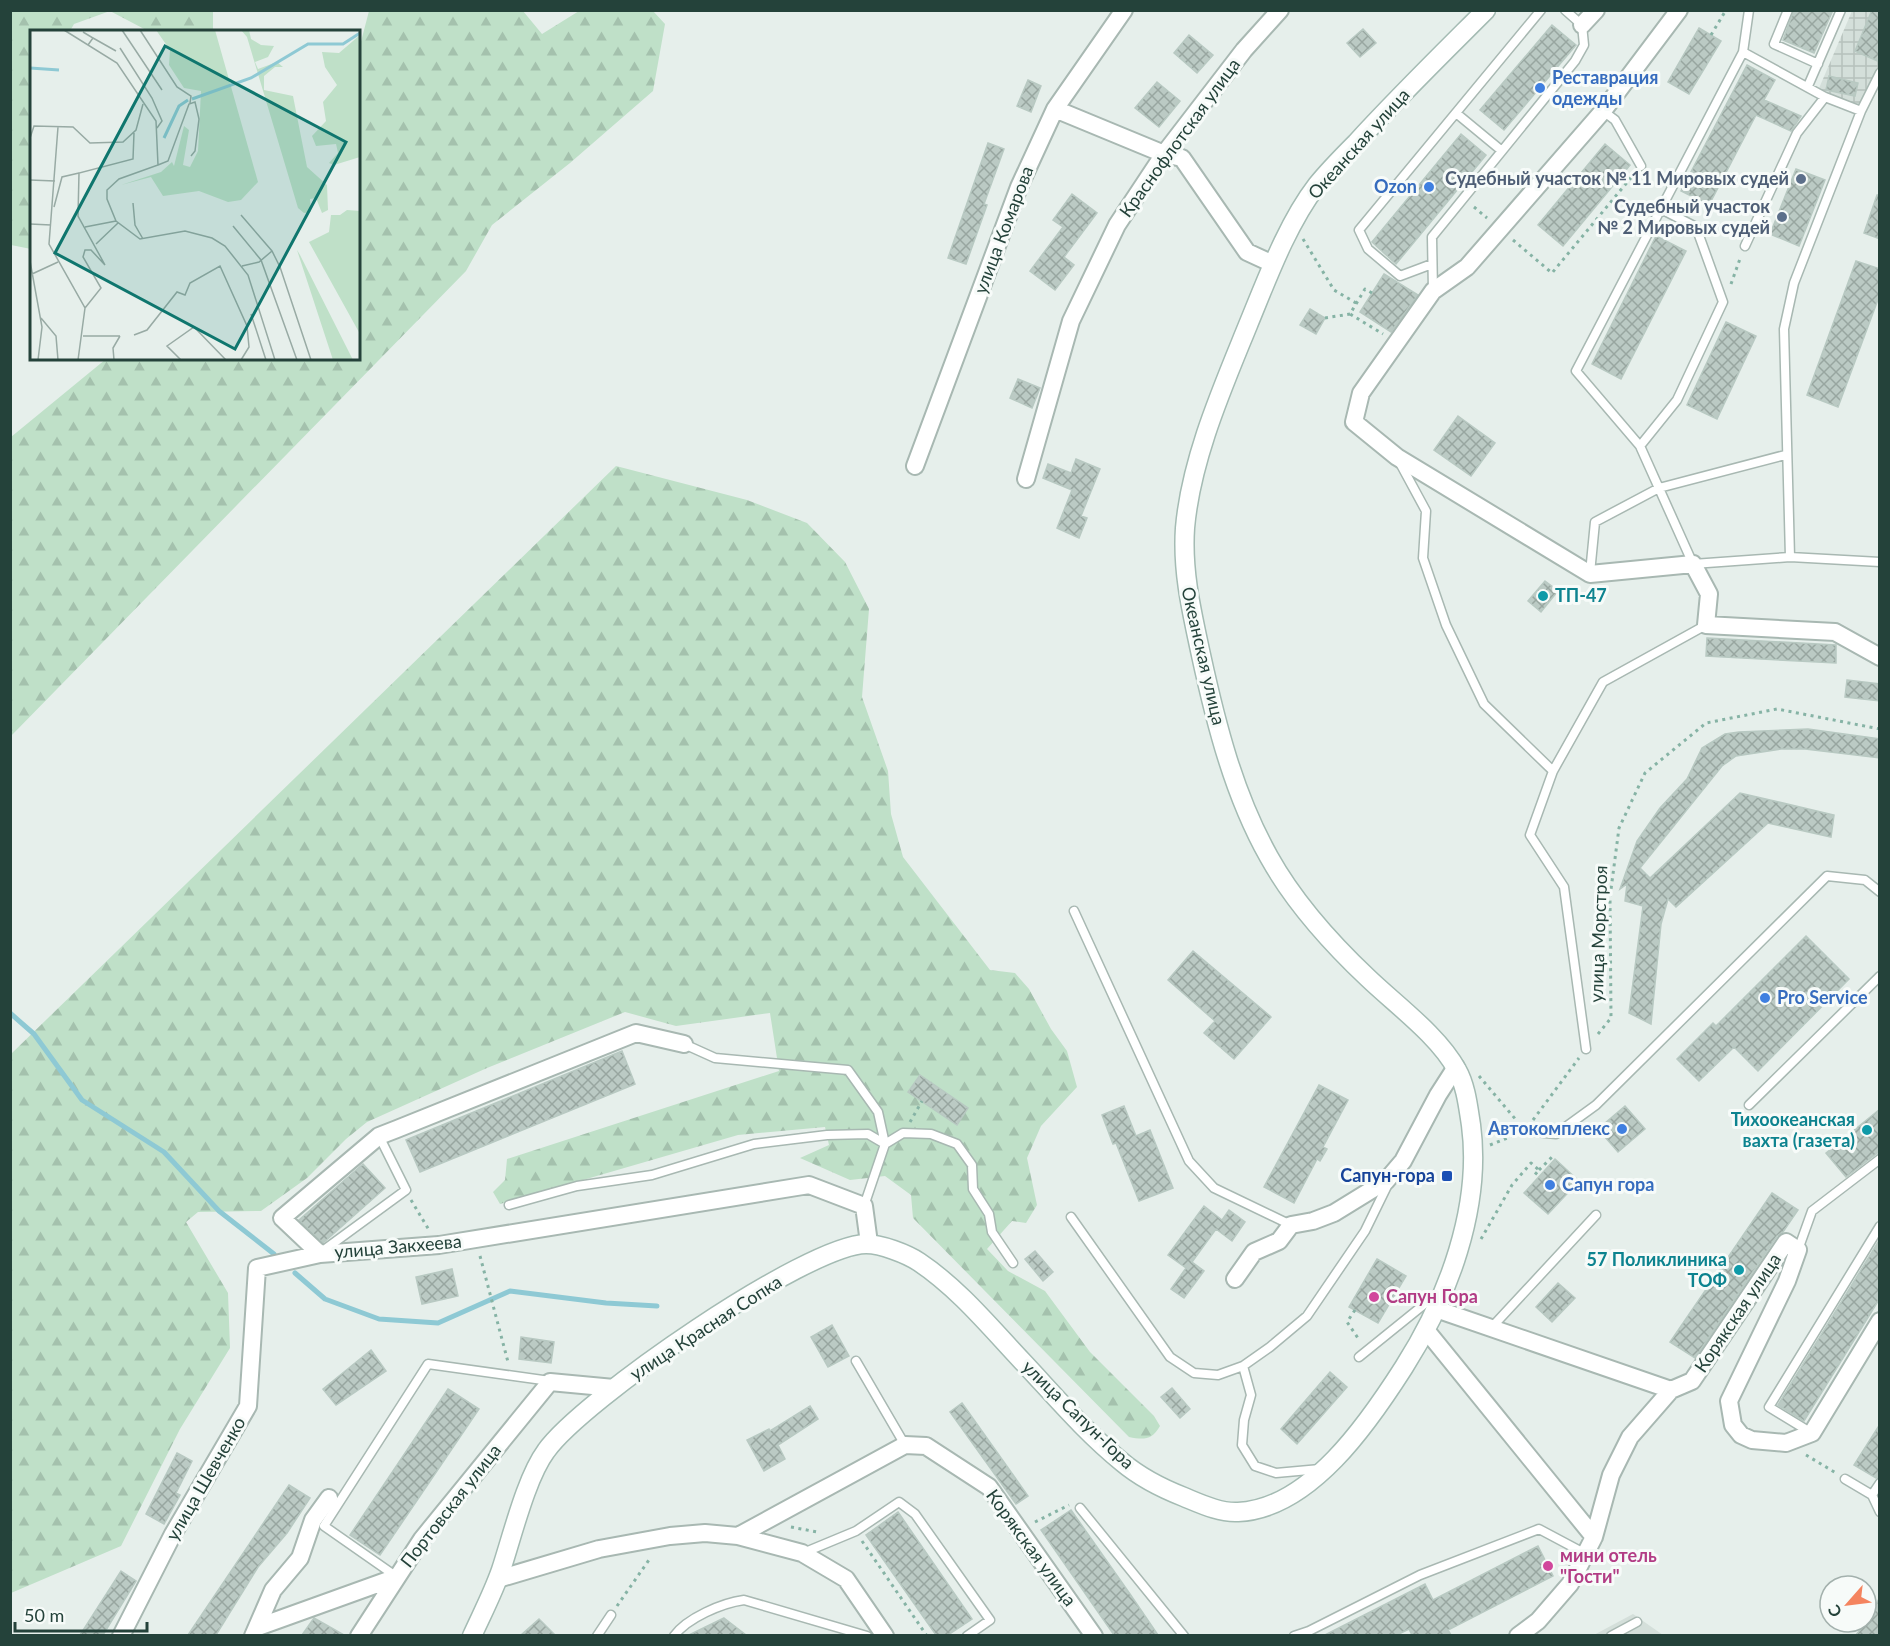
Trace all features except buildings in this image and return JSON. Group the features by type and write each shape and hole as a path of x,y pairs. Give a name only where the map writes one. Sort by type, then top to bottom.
{"main road":[{"name":"Океанская улица","path":"1467,1096 1465,1068 1363,974 1307,913 1271,861 1242,802 1212,705 1186,585 1185,527 1198,464 1223,386 1272,264 1314,188 1381,115 1486,10"},
{"name":"улица Сапун-Гора","path":"869,1243 916,1260 972,1307 1076,1419 1123,1463 1154,1485 1225,1512 1261,1509 1287,1497 1312,1480 1365,1425 1426,1330 1463,1236 1474,1151 1467,1096"},
{"name":"улица Красная Сопка","path":"472,1635 498,1579 513,1529 544,1453 572,1422 685,1336 800,1268 834,1252 869,1243"}],"street":[{"name":"улица Комарова","path":"915,466 1018,187 1055,109 1124,10"},
{"name":"Краснофлотская улица","path":"1026,479 1071,321 1117,225 1164,154 1244,50 1280,10"},
{"path":"1582,25 1596,10"},
{"path":"1679,10 1603,111 1467,267 1433,291 1361,393 1354,422 1397,457 1590,574 1693,564 1710,594 1706,625 1835,632 1880,657"},
{"path":"1055,109 1164,154 1182,158 1247,252 1272,264"},
{"name":"улица Закхеева","path":"684,1044 636,1033 379,1136 282,1218 320,1254 439,1245 809,1185 864,1206"},
{"path":"1235,1278 1255,1251 1280,1241 1292,1225 1313,1221 1334,1213 1370,1193 1392,1175 1406,1156 1438,1095 1465,1068"},
{"path":"864,1206 869,1243"},
{"name":"Корякская улица","path":"1518,1635 1538,1621 1570,1584 1594,1537 1616,1460 1642,1420 1671,1390 1692,1381 1786,1242 1798,1250 1787,1281 1729,1401 1733,1425 1741,1435 1752,1440 1786,1443 1812,1433"},
{"name":"улица Шевченко","path":"121,1635 173,1534 248,1406 257,1268 320,1254"},
{"path":"1436,1309 1671,1390"},
{"path":"1812,1433 1880,1321"},
{"path":"1426,1330 1594,1537"},
{"path":"550,1382 614,1388"},
{"name":"Портовская улица","path":"359,1635 422,1539 550,1382"},
{"path":"738,1536 905,1445"},
{"name":"Корякская улица","path":"905,1445 926,1446 989,1487 1094,1635"},
{"path":"256,1631 273,1590 300,1558 313,1520 328,1498"},
{"path":"498,1579 599,1549 670,1536 705,1533 738,1536 802,1553 846,1579 885,1635"},
{"path":"256,1631 397,1577"}],"lane":[{"path":"1432,264 1400,276 1368,249 1359,230 1541,10"},
{"path":"1433,291 1432,237 1575,61 1584,45 1582,25 1565,10"},
{"path":"1749,10 1743,52 1576,371 1640,446 1693,564 1790,557 1880,562"},
{"path":"1788,10 1774,44 1818,64"},
{"path":"1808,86 1841,10"},
{"path":"1743,52 1825,97 1861,111"},
{"path":"1790,557 1785,455 1784,329 1794,283 1861,111 1880,73"},
{"path":"1745,246 1797,133 1825,97"},
{"path":"1603,111 1614,120 1641,166"},
{"path":"1456,112 1502,151"},
{"path":"1640,446 1677,400 1723,302 1696,227 1661,209"},
{"path":"1590,574 1595,522 1659,488 1785,455"},
{"path":"1397,457 1426,511 1424,558 1446,625 1484,704 1553,771"},
{"path":"1586,1049 1564,887 1530,835 1553,771 1603,682 1706,625"},
{"path":"1525,1131 1556,1134 1596,1105 1827,876 1865,880 1880,892"},
{"path":"1074,910 1189,1161 1214,1188 1292,1225"},
{"path":"1749,1105 1880,976"},
{"path":"684,1044 715,1058 848,1070 878,1112 885,1144 864,1206"},
{"path":"509,1205 577,1186 652,1175 754,1144 827,1135 868,1134 885,1144"},
{"path":"885,1144 903,1134 931,1134 957,1144 972,1165 973,1189 989,1214 992,1233 1013,1263"},
{"path":"320,1254 406,1190 379,1136"},
{"path":"1798,1250 1812,1211 1880,1159"},
{"path":"1071,1217 1170,1357 1194,1372 1218,1375 1242,1366 1270,1347 1307,1316 1365,1231 1392,1175"},
{"path":"1492,1328 1596,1215"},
{"path":"1812,1433 1769,1407 1880,1226"},
{"path":"1359,1357 1442,1290"},
{"path":"856,1361 905,1445"},
{"path":"397,1577 324,1526 428,1364 550,1382"},
{"path":"1242,1366 1251,1395 1244,1420 1242,1445 1255,1466 1276,1473 1323,1469"},
{"path":"1845,1479 1872,1495 1880,1512"},
{"path":"1872,1495 1880,1483"},
{"path":"802,1553 855,1531 899,1502 915,1514 990,1620 967,1635"},
{"path":"1080,1508 1184,1635"},
{"path":"1294,1635 1309,1631 1420,1575 1539,1529 1586,1554"},
{"path":"674,1635 680,1628 732,1602 744,1600 867,1635"},
{"path":"597,1635 611,1615"},
{"path":"1611,1635 1637,1622"}],"path":[{"path":"1711,35 1726,10"},
{"path":"1464,198 1552,273 1641,166"},
{"path":"1302,238 1334,290 1356,303"},
{"path":"1723,302 1745,246"},
{"path":"1350,314 1365,289 1372,293"},
{"path":"1325,318 1350,314 1397,343"},
{"name":"улица Морстроя","path":"1525,1131 1611,1018 1610,897 1618,828 1645,773 1706,723 1777,709 1880,729"},
{"path":"1465,1068 1525,1131 1474,1151"},
{"path":"903,1134 922,1101"},
{"path":"1533,1177 1552,1156"},
{"path":"1479,1245 1512,1185 1531,1163 1539,1170"},
{"path":"406,1190 439,1245"},
{"path":"476,1239 512,1376"},
{"path":"1355,1310 1347,1322 1358,1338"},
{"path":"1786,1443 1845,1479"},
{"path":"1019,1530 1074,1503 1080,1508"},
{"path":"765,1521 814,1533 823,1531"},
{"path":"855,1531 927,1635"},
{"path":"611,1615 656,1550"}],"shaded area":[{"path":"1852,11 1879,11 1879,73 1861,111 1817,93"},
{"path":"1633,1614 1663,1635 1592,1636"}],"green space":[{"path":"10,11 110,11 74,24 71,30 30,30 30,249 11,245"},
{"path":"110,11 213,11 213,30 146,30"},
{"path":"369,11 523,11 542,34 579,11 653,11 665,24 653,91 570,163 492,225 466,271 11,736 11,437 105,360 360,360 360,45"},
{"path":"616,466 747,500 807,523 845,562 869,609 862,697 888,771 891,814 903,857 990,970 1015,973 1029,989 1051,1029 1067,1051 1077,1087 1041,1126 1027,1158 1037,1205 1026,1223 1012,1221 987,1249 1008,1271 1045,1291 1090,1352 1154,1416 1160,1426 1154,1434 1147,1438 1129,1437 913,1218 911,1195 885,1176 850,1180 800,1158 829,1145 825,1127 738,1135 500,1204 493,1192 505,1180 507,1159 779,1071 770,1013 676,1026 625,1012 487,1068 367,1122 346,1139 307,1178 261,1211 198,1212 186,1222 228,1293 230,1348 180,1429 121,1546 11,1593 11,1054"}],"waterway":[{"path":"10,1013 34,1034 82,1100 164,1152 219,1211 274,1254"},
{"path":"295,1273 325,1299 379,1319 438,1323 510,1291 606,1303 657,1306"}],"place":[{"name":"Реставрация одежды","path":"1540,88"},
{"name":"Судебный участок № 11 Мировых судей","path":"1801,179"},
{"name":"Ozon","path":"1429,187"},
{"name":"Судебный участок № 2 Мировых судей","path":"1782,217"},
{"name":"ТП-47","path":"1543,596"},
{"name":"Pro Service","path":"1765,998"},
{"name":"Автокомплекс","path":"1622,1129"},
{"name":"Тихоокеанская вахта (газета)","path":"1867,1130"},
{"name":"Сапун-гора","path":"1447,1176"},
{"name":"Сапун гора","path":"1550,1185"},
{"name":"57 Поликлиника ТОФ","path":"1739,1270"},
{"name":"Сапун Гора","path":"1374,1297"},
{"name":"мини отель \"Гости\"","path":"1548,1566"}]}
